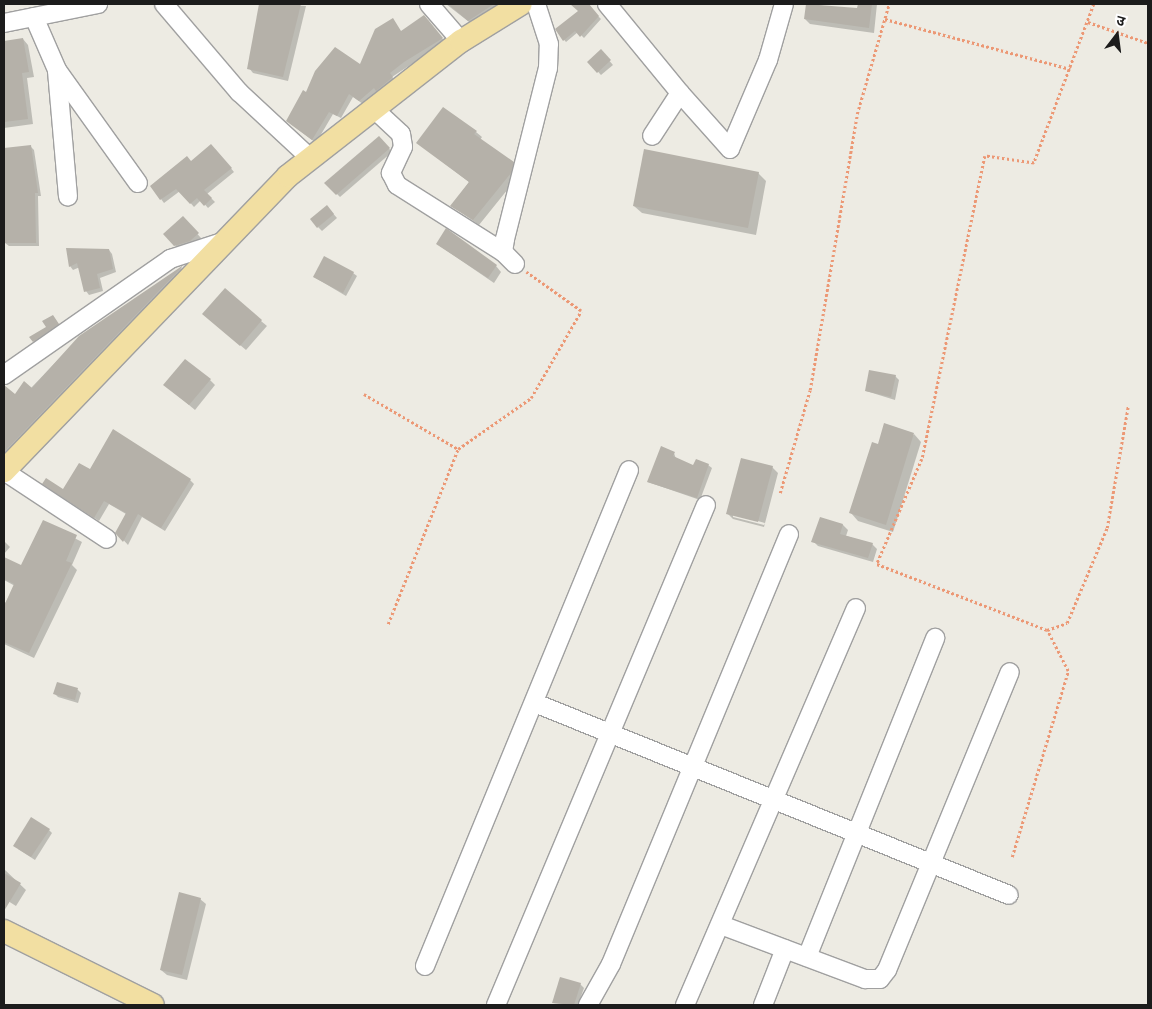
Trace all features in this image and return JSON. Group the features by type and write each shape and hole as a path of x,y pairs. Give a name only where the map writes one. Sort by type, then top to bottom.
{"main road":[{"path":"4,471 288,176 461,41 521,4"},
{"path":"4,931 153,1005"}],"street":[{"path":"4,23 34,17 55,8 98,4"},
{"path":"164,4 239,92 310,158"},
{"path":"429,4 461,41"},
{"path":"373,108 401,134 403,147 391,173 397,185 509,258 548,68 550,44 536,4"},
{"path":"607,4 680,93 730,149 768,60 784,4"},
{"path":"34,17 57,70 138,183"},
{"path":"57,70 68,197"},
{"path":"652,136 680,93"},
{"path":"4,375 170,259 225,241"},
{"path":"425,966 535,703 629,470"},
{"path":"4,471 107,539"},
{"path":"496,1005 611,736 706,505"},
{"path":"588,1005 611,964 694,769 789,534"},
{"path":"685,1005 775,801 856,608"},
{"path":"807,957 858,834 934,638"},
{"path":"720,924 865,979 880,979 887,970 932,864 1010,672"},
{"path":"535,703 611,736 1008,895"},
{"path":"763,1005 785,949"}],"path":[{"path":"780,493 810,390 857,114 889,4"},
{"path":"1094,4 1034,163 985,156 922,459 877,564 1047,630 1067,623 1107,528 1128,406"},
{"path":"884,19 1070,69"},
{"path":"1088,22 1148,43"},
{"path":"388,624 458,449 531,398 581,311 509,258"},
{"path":"364,394 458,449"},
{"path":"1012,857 1068,672 1047,630"}],"building":[{"path":"259,4 301,4 283,77 247,69"},
{"path":"448,4 494,4 468,21"},
{"path":"570,4 589,4 599,16 580,37 575,31 563,41 555,29 578,11"},
{"path":"806,4 857,8 858,4 872,4 869,28 804,19"},
{"path":"424,15 443,38 390,73 393,77 376,91 374,88 359,101 349,94 337,116 329,112 312,140 286,121 303,90 306,92 315,71 335,47 360,64 375,29 393,18 401,31"},
{"path":"23,38 29,72 22,73 28,119 4,122 4,41"},
{"path":"601,49 611,60 597,73 587,62"},
{"path":"443,107 477,131 474,134 514,162 511,173 473,220 450,206 469,182 416,143"},
{"path":"379,136 390,148 336,195 324,183"},
{"path":"211,144 232,168 204,190 212,198 204,206 197,198 190,204 176,189 160,200 150,186 187,156 191,161"},
{"path":"31,145 38,193 35,193 36,243 4,243 4,148"},
{"path":"644,149 759,172 748,228 633,206"},
{"path":"327,205 334,214 317,228 310,219"},
{"path":"183,216 199,233 190,241 174,246 163,234"},
{"path":"446,228 497,265 488,278 436,244"},
{"path":"66,248 109,249 113,269 97,274 100,288 84,292 77,263 69,267"},
{"path":"324,256 354,272 343,293 313,277"},
{"path":"182,266 4,452 4,385 15,394 24,381 32,388 79,336"},
{"path":"225,288 262,320 240,346 202,314"},
{"path":"53,315 59,324 33,342 29,337 46,327 42,321"},
{"path":"185,359 211,379 189,405 163,385"},
{"path":"869,370 896,375 891,397 865,391"},
{"path":"884,423 914,433 886,525 849,513 872,442 878,444"},
{"path":"113,429 191,479 161,528 138,514 123,542 115,533 126,513 104,501 94,518 42,484 46,478 63,489 79,463 90,469"},
{"path":"661,446 675,452 673,456 693,465 696,459 709,464 697,498 647,482"},
{"path":"741,458 773,466 758,522 726,514"},
{"path":"820,517 843,524 840,534 873,543 868,558 811,542"},
{"path":"43,520 77,535 66,561 72,563 29,653 4,642 4,606 14,584 4,579 4,557 21,565"},
{"path":"57,682 78,688 75,700 53,694"},
{"path":"31,817 50,829 31,857 13,846"},
{"path":"4,873 21,883 4,911"},
{"path":"179,892 201,898 182,975 160,970"},
{"path":"560,977 581,983 574,1005 552,1003"}]}
